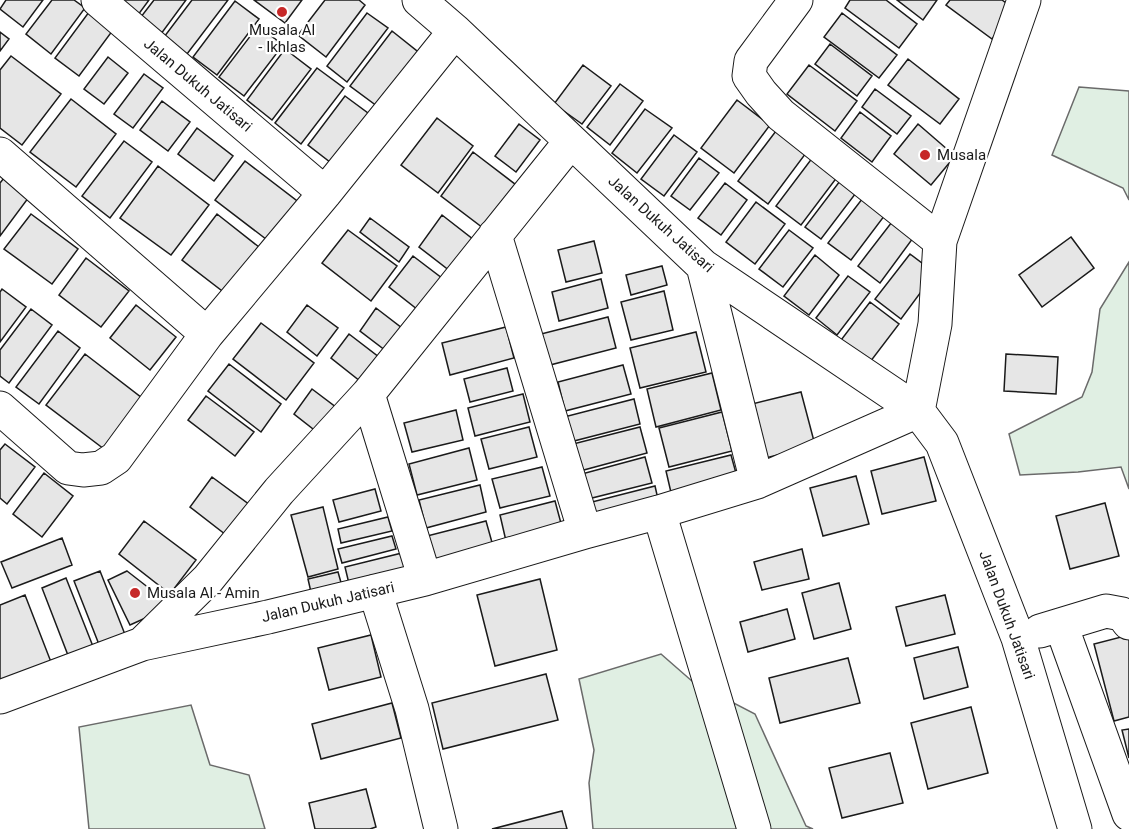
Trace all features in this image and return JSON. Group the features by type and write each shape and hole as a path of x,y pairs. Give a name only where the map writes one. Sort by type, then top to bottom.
{"street":[{"name":"Jalan Dukuh Jatisari","path":"98,0 325,193"},
{"name":"Jalan Dukuh Jatisari","path":"419,0 455,31 703,266 918,411 942,443 1018,638 1075,829"},
{"path":"796,0 751,61 749,76 781,115 940,241"},
{"path":"918,411 935,324 940,241 1024,0"},
{"path":"0,408 68,468 83,470 101,468 116,458 207,334 325,193 455,31"},
{"path":"142,644 208,579 279,491 368,394 571,141"},
{"path":"0,154 207,334"},
{"path":"495,235 585,532"},
{"path":"703,266 757,482"},
{"path":"368,394 425,579"},
{"name":"Jalan Dukuh Jatisari","path":"0,697 142,644 268,617 425,579 757,482 918,411"},
{"path":"659,512 754,829"},
{"path":"375,591 412,709 441,829"},
{"path":"1018,638 1106,611 1122,614 1129,623"},
{"path":"1061,625 1129,814"}],"green space":[{"path":"1079,87 1129,91 1129,200 1123,188 1052,155"},
{"path":"1129,262 1129,489 1121,467 1020,475 1009,434 1082,397 1092,372 1100,309"},
{"path":"661,654 693,682 755,714 806,826 813,829 593,829 589,783 594,750 579,679"},
{"path":"191,705 210,765 249,775 265,829 89,829 79,727"}],"building":[{"path":"6,0 43,0 23,27 0,9"},
{"path":"52,0 74,0 85,8 51,54 26,34"},
{"path":"111,0 149,0 135,19"},
{"path":"154,0 186,0 158,38 137,22"},
{"path":"192,0 228,0 187,54 164,37"},
{"name":"Musala Al - Ikhlas","path":"254,0 302,0 285,23"},
{"path":"325,0 359,0 365,5 326,57 298,35"},
{"path":"850,0 886,0 917,24 899,48 845,8"},
{"path":"897,0 937,0 923,20"},
{"path":"950,0 1002,0 1014,9 992,39 946,5"},
{"path":"235,1 259,19 217,75 193,57"},
{"path":"89,12 113,30 79,76 55,58"},
{"path":"367,13 388,28 347,82 327,66"},
{"path":"842,13 897,55 879,78 824,37"},
{"path":"258,26 283,45 244,96 219,77"},
{"path":"392,31 422,55 381,109 350,86"},
{"path":"0,32 9,39 0,51"},
{"path":"830,44 872,76 857,96 815,64"},
{"path":"285,49 311,69 272,120 247,100"},
{"path":"11,56 61,94 22,145 0,128 0,70"},
{"path":"108,57 128,73 104,104 84,89"},
{"path":"908,59 959,99 940,124 888,85"},
{"path":"583,65 611,86 582,124 554,104"},
{"path":"809,65 857,101 835,131 787,94"},
{"path":"317,68 344,88 301,144 275,123"},
{"path":"144,74 163,88 133,128 114,114"},
{"path":"620,84 643,101 610,145 587,127"},
{"path":"875,89 911,116 897,134 862,107"},
{"path":"345,96 376,119 339,169 308,145"},
{"path":"71,99 116,134 76,187 30,152"},
{"path":"737,100 770,125 734,173 701,148"},
{"path":"162,101 190,122 168,151 140,130"},
{"path":"645,109 672,128 637,173 612,153"},
{"path":"860,112 891,136 872,162 841,138"},
{"path":"437,118 473,146 438,193 401,165"},
{"path":"519,124 540,140 516,172 495,156"},
{"name":"Musala","path":"918,124 955,156 931,185 894,154"},
{"path":"779,127 809,149 768,204 738,181"},
{"path":"197,128 233,156 214,181 178,154"},
{"path":"674,135 697,152 664,196 641,179"},
{"path":"124,141 152,162 110,218 82,196"},
{"path":"473,152 524,191 491,234 441,196"},
{"path":"816,153 841,172 801,225 776,206"},
{"path":"699,158 719,173 690,210 671,196"},
{"path":"245,161 305,207 275,246 215,200"},
{"path":"158,166 209,205 171,255 120,218"},
{"path":"843,177 859,189 821,239 805,227"},
{"path":"4,178 29,197 0,236 0,183"},
{"path":"725,183 747,200 721,235 698,218"},
{"path":"866,194 888,211 851,260 828,243"},
{"path":"756,202 785,224 755,264 726,242"},
{"path":"31,214 78,249 52,284 4,249"},
{"path":"217,214 264,251 230,297 182,260"},
{"path":"442,215 483,247 459,278 419,247"},
{"path":"370,218 409,247 399,262 360,232"},
{"path":"895,218 916,234 880,283 858,266"},
{"path":"348,230 397,266 371,301 322,263"},
{"path":"789,230 813,248 783,287 759,269"},
{"path":"1071,237 1094,268 1042,307 1019,275"},
{"path":"594,241 602,273 566,282 558,250"},
{"path":"910,254 935,273 901,319 875,299"},
{"path":"815,255 839,275 809,315 784,296"},
{"path":"413,256 451,285 427,317 389,287"},
{"path":"86,258 129,291 101,327 59,295"},
{"path":"662,266 667,285 631,295 626,275"},
{"path":"848,276 870,292 837,335 816,318"},
{"path":"601,279 608,308 559,321 552,292"},
{"path":"2,289 26,307 0,342 0,292"},
{"path":"664,291 673,330 631,340 621,302"},
{"path":"870,302 899,324 867,366 838,344"},
{"path":"136,305 176,337 150,370 110,338"},
{"path":"307,305 338,328 317,356 287,332"},
{"path":"376,308 411,335 394,357 360,331"},
{"path":"31,309 52,325 9,383 0,376 0,350"},
{"path":"608,317 616,348 550,365 541,334"},
{"path":"261,323 314,363 286,400 233,359"},
{"path":"506,327 514,358 450,375 442,343"},
{"path":"58,331 80,348 39,404 16,387"},
{"path":"696,332 706,372 640,388 630,348"},
{"path":"349,334 384,361 365,385 331,358"},
{"path":"85,354 142,398 104,449 46,405"},
{"path":"1006,354 1058,357 1056,394 1004,391"},
{"path":"229,364 281,404 261,432 208,391"},
{"path":"623,365 631,394 565,411 558,382"},
{"path":"507,368 513,391 470,402 464,379"},
{"path":"712,373 721,410 656,427 647,389"},
{"path":"312,389 341,411 322,436 294,414"},
{"path":"801,392 815,445 762,459 748,405"},
{"path":"523,394 530,422 475,436 468,408"},
{"path":"206,396 254,432 235,456 188,420"},
{"path":"634,399 640,424 570,442 564,417"},
{"path":"456,410 463,440 412,452 404,423"},
{"path":"722,412 732,451 669,467 659,428"},
{"path":"529,427 537,457 489,469 481,439"},
{"path":"640,427 647,453 580,471 573,444"},
{"path":"5,444 35,467 7,504 0,498 0,450"},
{"path":"469,448 477,480 417,495 409,464"},
{"path":"731,455 739,484 673,501 666,471"},
{"path":"645,457 652,483 584,500 578,475"},
{"path":"924,457 936,501 882,514 871,471"},
{"path":"542,467 550,496 500,508 492,479"},
{"path":"44,473 73,496 42,537 13,514"},
{"path":"856,476 869,524 823,536 810,488"},
{"path":"212,477 254,508 230,538 190,507"},
{"path":"480,485 486,512 426,528 419,500"},
{"path":"655,486 660,508 594,525 588,503"},
{"path":"375,489 381,511 339,522 333,500"},
{"path":"555,501 562,527 506,541 500,515"},
{"path":"1105,503 1119,556 1070,569 1056,516"},
{"path":"323,507 338,569 308,577 291,515"},
{"path":"388,517 392,531 341,543 338,529"},
{"path":"144,521 196,560 170,594 119,554"},
{"path":"486,521 493,546 434,561 427,536"},
{"path":"392,536 396,549 342,563 338,549"},
{"path":"62,538 72,565 12,588 1,562"},
{"path":"802,549 809,579 762,590 754,562"},
{"path":"406,552 412,577 351,592 345,567"},
{"path":"100,571 126,637 100,647 74,581"},
{"name":"Musala Al - Amin","path":"127,571 172,606 130,625 108,580"},
{"path":"338,572 344,593 313,601 308,579"},
{"path":"66,578 96,654 71,663 42,588"},
{"path":"540,579 557,650 495,666 477,595"},
{"path":"839,583 851,629 814,639 802,593"},
{"path":"25,595 51,662 0,682 0,605"},
{"path":"945,595 955,634 906,646 896,607"},
{"path":"787,609 795,639 748,652 740,622"},
{"path":"371,635 381,677 329,690 318,648"},
{"path":"1129,635 1129,717 1114,721 1094,644"},
{"path":"958,647 968,687 924,699 914,658"},
{"path":"848,658 860,703 780,723 769,678"},
{"path":"546,674 558,720 443,749 432,703"},
{"path":"392,703 401,738 321,759 312,724"},
{"path":"971,707 988,773 928,789 911,723"},
{"path":"1129,729 1129,758 1122,730"},
{"path":"890,753 903,803 842,818 829,768"},
{"path":"366,789 376,827 370,829 315,829 309,803"},
{"path":"562,811 567,829 492,829"}],"place":[{"name":"Musala Al - Ikhlas","path":"282,12"},
{"name":"Musala","path":"925,155"},
{"name":"Musala Al - Amin","path":"135,593"}]}
